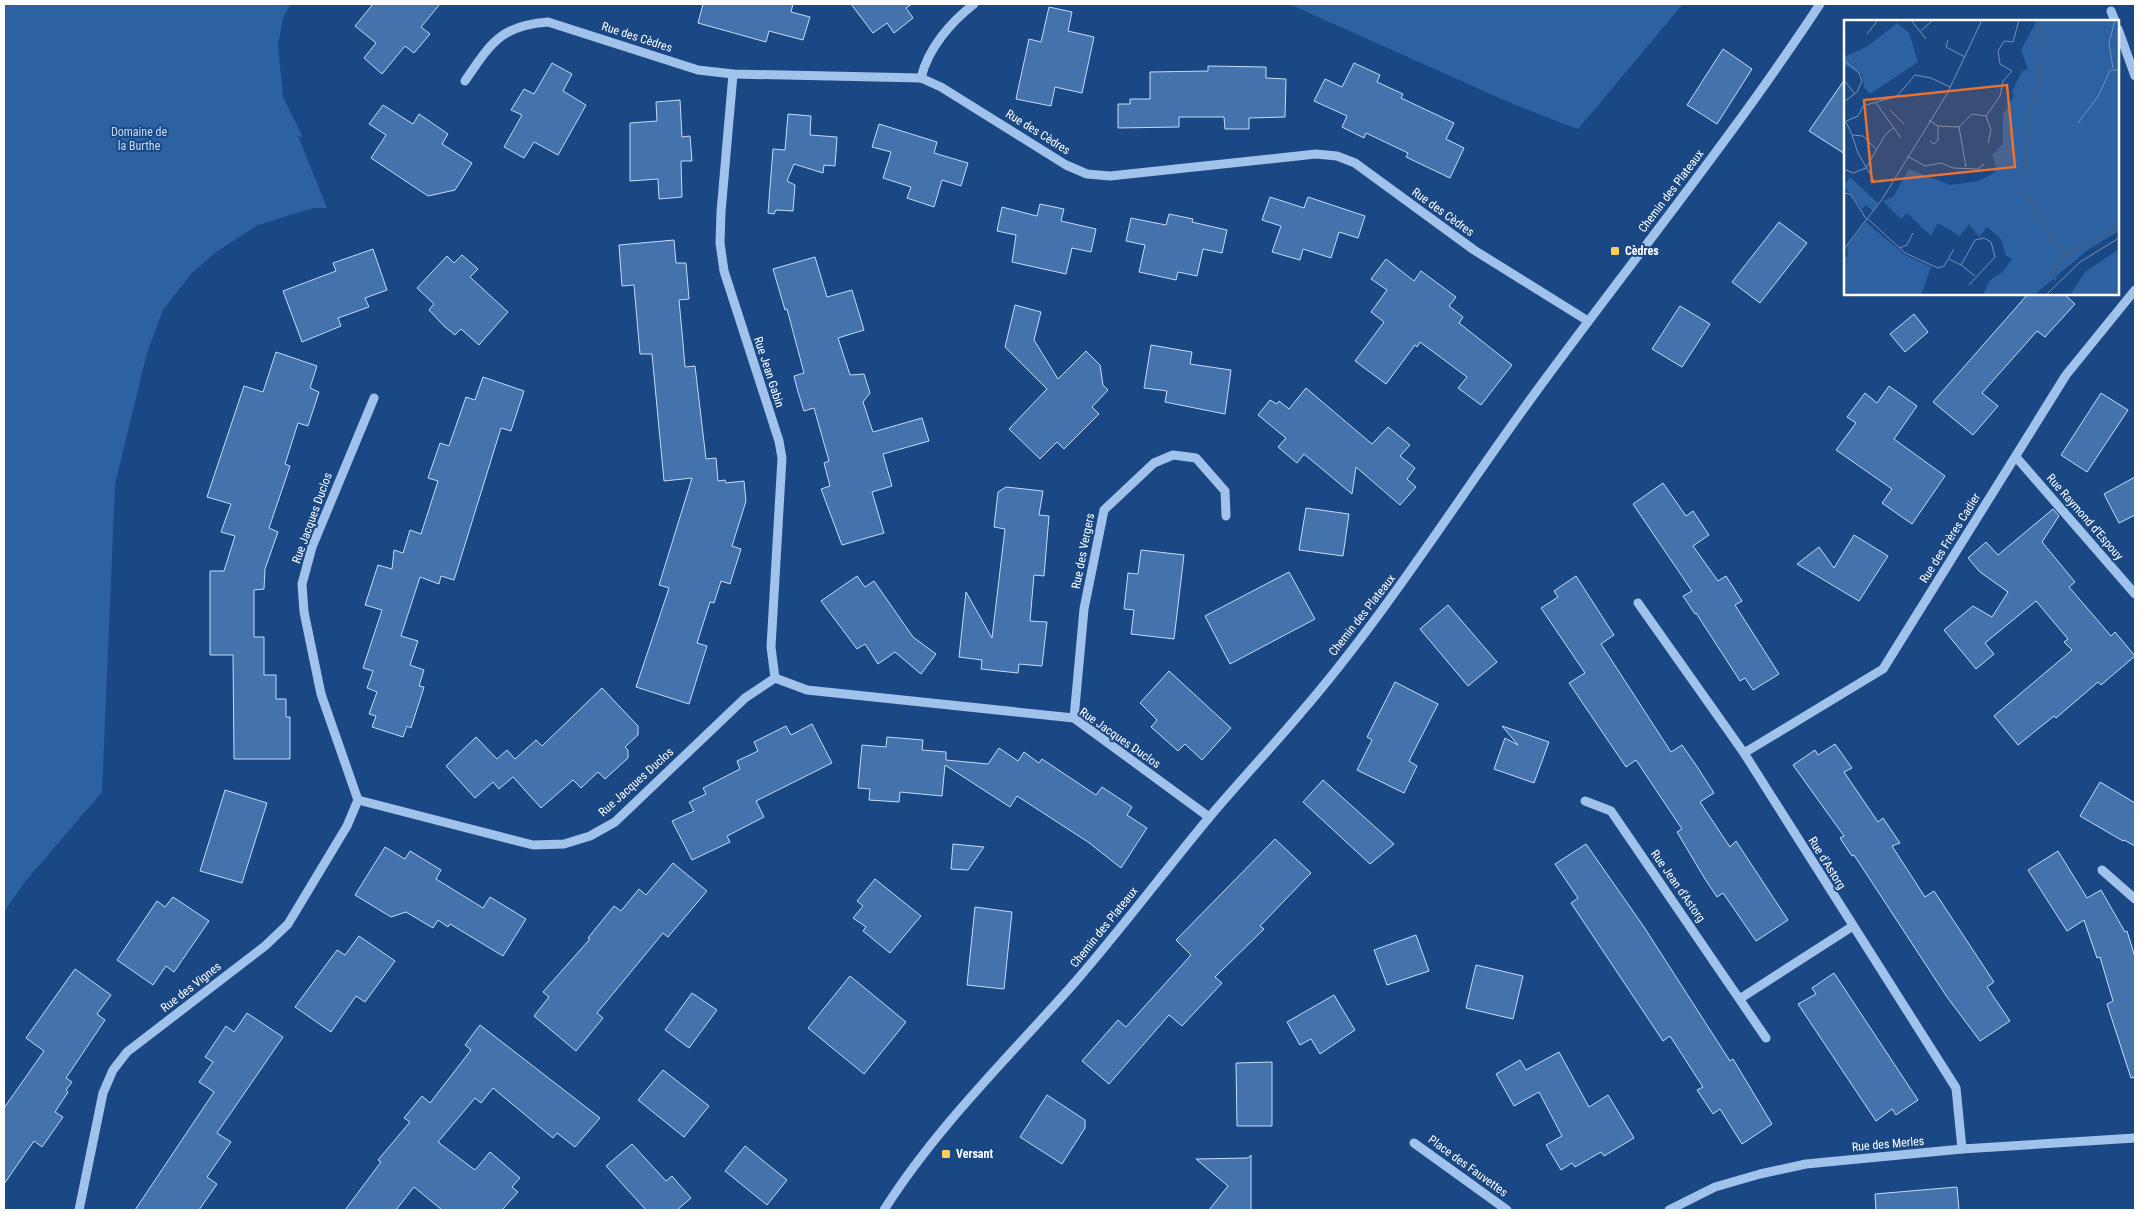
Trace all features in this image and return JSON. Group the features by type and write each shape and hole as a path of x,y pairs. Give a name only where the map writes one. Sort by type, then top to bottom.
{"street":[{"path":"921,78 924,63 956,18 974,4"},
{"name":"Chemin des Plateaux","path":"884,1210 902,1182 955,1117 1077,979 1209,817 1300,715 1403,582 1528,402 1753,101 1820,4"},
{"path":"2111,11 2115,20"},
{"name":"Rue des Cèdres","path":"465,80 486,50 508,30 526,23 548,22 698,70 733,74 921,78 942,87 1066,165 1087,174 1110,176 1316,154 1337,156 1355,163 1474,250 1588,321"},
{"path":"2119,32 2135,76"},
{"name":"Rue Jean Gabin","path":"733,74 720,243 724,271 779,441 782,458 771,647 775,678"},
{"name":"Rue des Frères Cadier","path":"1744,753 1883,669 2066,375 2135,290"},
{"name":"Rue Jacques Duclos","path":"374,398 312,547 302,584 304,612 321,694 358,800 533,844 564,844 590,836 615,822 745,698 775,678 807,690 1074,718 1209,817"},
{"name":"Rue des Vergers","path":"1074,718 1084,608 1104,510 1154,463 1173,455 1196,458 1214,478 1225,492 1226,516"},
{"name":"Rue Raymond d'Espouy","path":"2016,457 2135,594"},
{"name":"Rue d'Astorg","path":"1638,603 1744,753 1956,1088 1962,1150"},
{"name":"Rue des Vignes","path":"79,1210 102,1093 113,1070 127,1052 265,946 288,924 347,826 358,800"},
{"name":"Rue Jean d'Astorg","path":"1585,801 1611,811 1741,998 1766,1038"},
{"path":"2102,870 2135,899"},
{"path":"1741,998 1852,926"},
{"name":"Rue des Merles","path":"1668,1210 1715,1187 1797,1166 1962,1150 2135,1138"},
{"name":"Place des Fauvettes","path":"1414,1143 1507,1210"}],"green space":[{"name":"Domaine de la Burthe","path":"4,4 291,4 283,18 278,45 283,97 303,137 298,136 327,208 313,208 258,225 216,252 191,274 163,310 147,353 115,484 102,792 23,884 4,912"},
{"path":"1289,4 1683,4 1578,129 1513,104"}],"building":[{"path":"373,4 440,4 421,27 430,34 414,53 405,46 382,74 364,58 376,43 355,26"},
{"path":"703,4 793,4 791,12 810,17 803,40 769,31 766,42 698,23"},
{"path":"851,4 912,4 906,8 913,18 894,33 887,23 873,33"},
{"path":"1049,7 1072,12 1068,31 1094,37 1082,93 1055,87 1051,106 1016,99 1029,39 1041,42"},
{"path":"1723,49 1752,69 1717,124 1687,105"},
{"path":"552,63 572,74 563,91 586,105 558,155 534,142 524,158 504,147 522,115 511,110 524,89 534,94"},
{"path":"1354,63 1380,75 1377,82 1403,94 1401,98 1454,123 1446,139 1464,148 1450,178 1406,157 1408,153 1366,133 1364,138 1342,127 1347,116 1314,101 1325,79 1342,87"},
{"path":"1208,66 1266,67 1266,78 1286,79 1285,117 1249,118 1249,129 1225,129 1224,117 1179,117 1179,127 1118,128 1118,104 1130,104 1130,99 1150,99 1150,72 1208,71"},
{"path":"1844,80 1844,153 1809,131"},
{"path":"680,100 682,137 690,136 692,161 681,161 682,197 659,199 658,179 630,181 630,123 657,121 656,102"},
{"path":"383,105 413,124 419,114 448,134 442,144 472,163 455,190 428,196 371,158 386,135 369,124"},
{"path":"788,114 811,116 810,135 837,137 835,166 824,165 823,173 794,164 787,181 795,185 793,211 776,210 774,214 768,213 773,149 785,150"},
{"path":"879,124 937,142 934,153 968,163 961,186 942,180 934,207 907,198 911,187 883,178 891,152 872,147"},
{"path":"1270,197 1304,208 1308,197 1365,216 1358,238 1339,232 1331,258 1303,249 1300,260 1272,252 1281,226 1262,220"},
{"path":"1040,204 1064,209 1061,221 1096,229 1091,252 1072,248 1066,274 1012,262 1016,235 997,231 1002,207 1037,216"},
{"path":"1169,214 1193,219 1192,222 1227,230 1222,253 1203,249 1197,276 1178,272 1176,280 1139,272 1145,245 1126,241 1131,218 1166,225"},
{"path":"1779,222 1807,243 1760,303 1732,282"},
{"path":"674,240 676,263 686,263 689,299 679,300 685,367 695,366 706,459 716,458 718,481 725,480 726,483 744,481 746,501 732,546 741,549 730,584 721,581 714,603 710,602 697,643 707,646 689,704 636,687 669,588 659,585 692,478 664,481 652,354 640,354 634,285 622,286 619,245"},
{"path":"373,249 387,290 365,298 369,307 338,318 341,326 302,342 283,291 336,271 333,263"},
{"path":"462,255 478,269 470,277 508,312 479,345 461,329 455,335 444,326 429,310 434,304 417,288 447,256 454,263"},
{"path":"815,257 827,297 852,290 864,330 838,338 850,375 864,374 870,393 863,402 873,432 922,418 929,441 883,454 892,486 872,492 884,533 842,545 821,489 830,486 824,463 829,461 814,408 804,411 798,392 794,376 804,373 787,309 785,310 773,269"},
{"path":"1386,259 1414,281 1421,271 1456,297 1449,306 1463,317 1459,323 1512,365 1481,405 1458,388 1467,377 1420,342 1417,347 1415,345 1386,384 1355,361 1384,322 1371,312 1387,290 1371,279"},
{"path":"2027,295 2065,295 2075,304 2045,337 2037,331 1982,393 1998,406 1973,435 1933,402"},
{"path":"1015,305 1041,312 1034,340 1058,379 1086,351 1100,365 1103,385 1108,390 1092,407 1099,414 1064,449 1057,442 1040,459 1009,429 1047,389 1005,347"},
{"path":"1680,306 1710,324 1682,367 1652,349"},
{"path":"1914,314 1928,332 1905,352 1890,334"},
{"path":"1151,345 1192,352 1190,364 1231,370 1225,414 1165,402 1167,391 1144,388"},
{"path":"276,352 317,366 310,388 319,392 308,426 298,423 285,464 290,466 269,528 278,532 265,569 264,589 254,590 254,637 264,637 264,675 276,675 276,699 286,699 286,717 290,717 290,759 234,759 233,655 210,655 210,571 224,571 235,536 221,532 231,504 207,497 244,386 263,392"},
{"path":"483,377 524,391 511,431 501,428 454,580 441,576 439,584 420,577 401,636 418,641 410,665 424,670 419,686 424,687 411,728 407,726 403,737 372,727 376,716 369,714 377,692 367,688 373,671 363,668 382,610 365,605 378,565 392,569 394,550 403,553 410,530 421,534 438,481 428,478 440,443 449,446 466,397 475,400"},
{"path":"1889,386 1917,406 1894,439 1945,476 1912,524 1882,503 1892,489 1836,450 1856,423 1847,417 1865,393 1877,403"},
{"path":"1306,388 1372,444 1388,427 1410,445 1400,456 1415,468 1407,479 1416,487 1400,505 1356,467 1352,494 1304,454 1297,463 1278,447 1286,438 1258,415 1270,400 1277,404 1279,401 1289,409"},
{"path":"2101,393 2128,410 2087,472 2061,455"},
{"path":"2135,477 2135,515 2119,523 2104,494"},
{"path":"1663,483 1686,516 1693,511 1709,535 1693,546 1718,581 1726,576 1742,601 1735,605 1779,674 1753,690 1745,678 1740,681 1683,596 1692,591 1633,504"},
{"path":"1006,487 1043,491 1039,515 1049,516 1044,576 1034,575 1030,621 1047,622 1042,666 1019,664 1018,673 981,669 982,660 959,657 966,592 992,638 1005,529 994,527 998,492"},
{"path":"1306,508 1349,514 1343,556 1299,550"},
{"path":"2053,509 2059,516 2042,542 2075,582 2069,587 2111,636 2115,632 2135,656 2101,685 2098,682 2056,718 2054,716 2018,745 1994,716 2072,650 2064,642 2068,639 2036,601 1985,643 1994,654 1976,669 1944,630 1973,606 1992,617 2008,592 1980,572 1968,558 1986,542 1998,555"},
{"path":"1854,535 1888,556 1859,601 1797,564 1819,547 1834,568"},
{"path":"1141,550 1184,555 1174,639 1131,634 1134,610 1124,609 1128,573 1138,574"},
{"path":"1289,572 1315,619 1230,664 1205,616"},
{"path":"857,576 865,587 874,581 913,637 936,654 921,674 895,652 878,664 865,644 857,649 821,601"},
{"path":"1576,576 1614,635 1601,644 1671,752 1682,745 1698,768 1714,793 1700,802 1730,847 1736,841 1788,920 1756,941 1723,893 1717,897 1705,879 1677,832 1682,829 1636,760 1626,767 1569,683 1585,673 1541,608 1558,597 1554,591"},
{"path":"1448,605 1497,662 1468,686 1420,629"},
{"path":"1169,671 1231,728 1202,760 1185,744 1178,751 1151,727 1157,720 1140,703"},
{"path":"1395,682 1438,704 1409,761 1417,766 1404,793 1357,770 1372,740 1367,737"},
{"path":"602,688 638,726 638,735 625,747 628,750 628,758 605,779 598,772 581,788 573,780 541,808 513,777 499,789 493,782 475,798 446,766 476,737 497,759 507,750 515,759 536,740 542,746"},
{"path":"812,724 832,763 756,801 764,817 727,836 730,842 692,860 672,821 694,811 689,802 706,794 703,788 740,769 737,761 758,751 754,742 786,726 791,735"},
{"path":"1502,726 1549,742 1534,783 1494,769 1505,738 1518,745"},
{"path":"887,737 923,740 922,750 946,752 946,760 988,764 999,748 1018,761 1024,752 1039,763 1042,759 1096,795 1102,787 1132,807 1127,815 1147,828 1121,868 1088,842 1017,796 1010,807 945,765 942,796 900,792 899,802 869,800 870,789 858,788 862,745 886,747"},
{"path":"1835,744 1852,768 1844,772 1878,822 1883,818 1900,843 1892,846 1925,897 1934,891 1994,982 1987,987 2010,1021 1980,1041 1947,997 1854,855 1852,856 1840,838 1844,836 1793,765 1815,750 1818,755"},
{"path":"1323,780 1394,844 1370,864 1303,802"},
{"path":"2100,782 2135,803 2135,846 2080,816"},
{"path":"225,790 267,803 242,883 200,871"},
{"path":"1275,839 1311,873 1260,926 1264,929 1215,977 1222,983 1182,1026 1169,1015 1109,1084 1082,1061 1118,1020 1126,1027 1191,955 1176,940"},
{"path":"953,844 984,847 968,870 951,869"},
{"path":"1586,844 1644,927 1730,1061 1733,1059 1772,1124 1742,1144 1720,1109 1713,1114 1697,1090 1703,1087 1670,1036 1663,1041 1571,903 1578,898 1555,864"},
{"path":"385,847 405,859 410,851 441,870 436,879 483,908 490,897 526,919 503,956 450,924 448,927 438,920 433,928 406,912 391,917 355,895"},
{"path":"2058,851 2087,898 2101,890 2125,932 2127,931 2135,957 2135,1077 2131,1078 2107,1004 2113,1001 2100,957 2097,958 2084,920 2067,931 2028,870"},
{"path":"673,863 707,891 668,937 663,933 597,1013 603,1018 576,1051 534,1016 549,997 543,992 590,939 588,938 614,906 621,911 639,889 646,895"},
{"path":"875,879 921,916 890,953 863,931 866,927 853,918 863,906 857,901"},
{"path":"173,897 209,921 174,972 166,966 153,985 117,960 157,901 165,907"},
{"path":"975,907 1012,912 1004,989 967,985"},
{"path":"1416,935 1429,971 1387,985 1374,950"},
{"path":"359,936 395,961 365,1002 356,996 331,1032 295,1007 337,950 345,955"},
{"path":"1476,965 1523,976 1513,1019 1466,1008"},
{"path":"75,969 111,995 97,1014 105,1020 66,1078 72,1082 55,1112 63,1117 42,1147 34,1141 4,1184 4,1108 44,1051 26,1038"},
{"path":"1834,973 1918,1100 1896,1115 1892,1109 1876,1121 1798,1004 1816,994 1812,988"},
{"path":"850,976 906,1022 864,1074 808,1028"},
{"path":"692,993 717,1010 689,1048 665,1030"},
{"path":"1334,995 1355,1030 1320,1054 1311,1039 1300,1045 1287,1022"},
{"path":"247,1013 283,1037 217,1133 231,1142 207,1177 217,1184 199,1210 135,1210 214,1092 199,1082 213,1062 205,1057 226,1026 234,1032"},
{"path":"480,1025 600,1118 575,1147 557,1133 553,1138 493,1088 481,1103 475,1098 438,1142 475,1170 490,1152 520,1178 512,1187 518,1192 502,1210 442,1210 414,1187 396,1210 345,1210 381,1162 378,1160 410,1122 404,1118 422,1096 430,1103 471,1050 465,1045"},
{"path":"1559,1052 1589,1107 1608,1095 1634,1138 1604,1156 1601,1152 1575,1167 1572,1163 1561,1170 1546,1145 1562,1136 1539,1092 1514,1106 1496,1074 1520,1060 1526,1070"},
{"path":"1272,1062 1272,1126 1237,1126 1236,1063"},
{"path":"663,1070 709,1106 684,1137 638,1100"},
{"path":"1047,1095 1085,1120 1085,1128 1062,1164 1020,1137"},
{"path":"632,1144 666,1181 672,1176 691,1198 677,1210 646,1210 606,1166"},
{"path":"745,1146 787,1180 767,1205 725,1171"},
{"path":"1251,1155 1251,1210 1209,1210 1228,1186 1196,1159 1248,1158"},
{"path":"1957,1187 1959,1210 1876,1210 1875,1194"}],"place":[{"name":"Cèdres","path":"1615,251"},
{"name":"Versant","path":"946,1154"}]}
